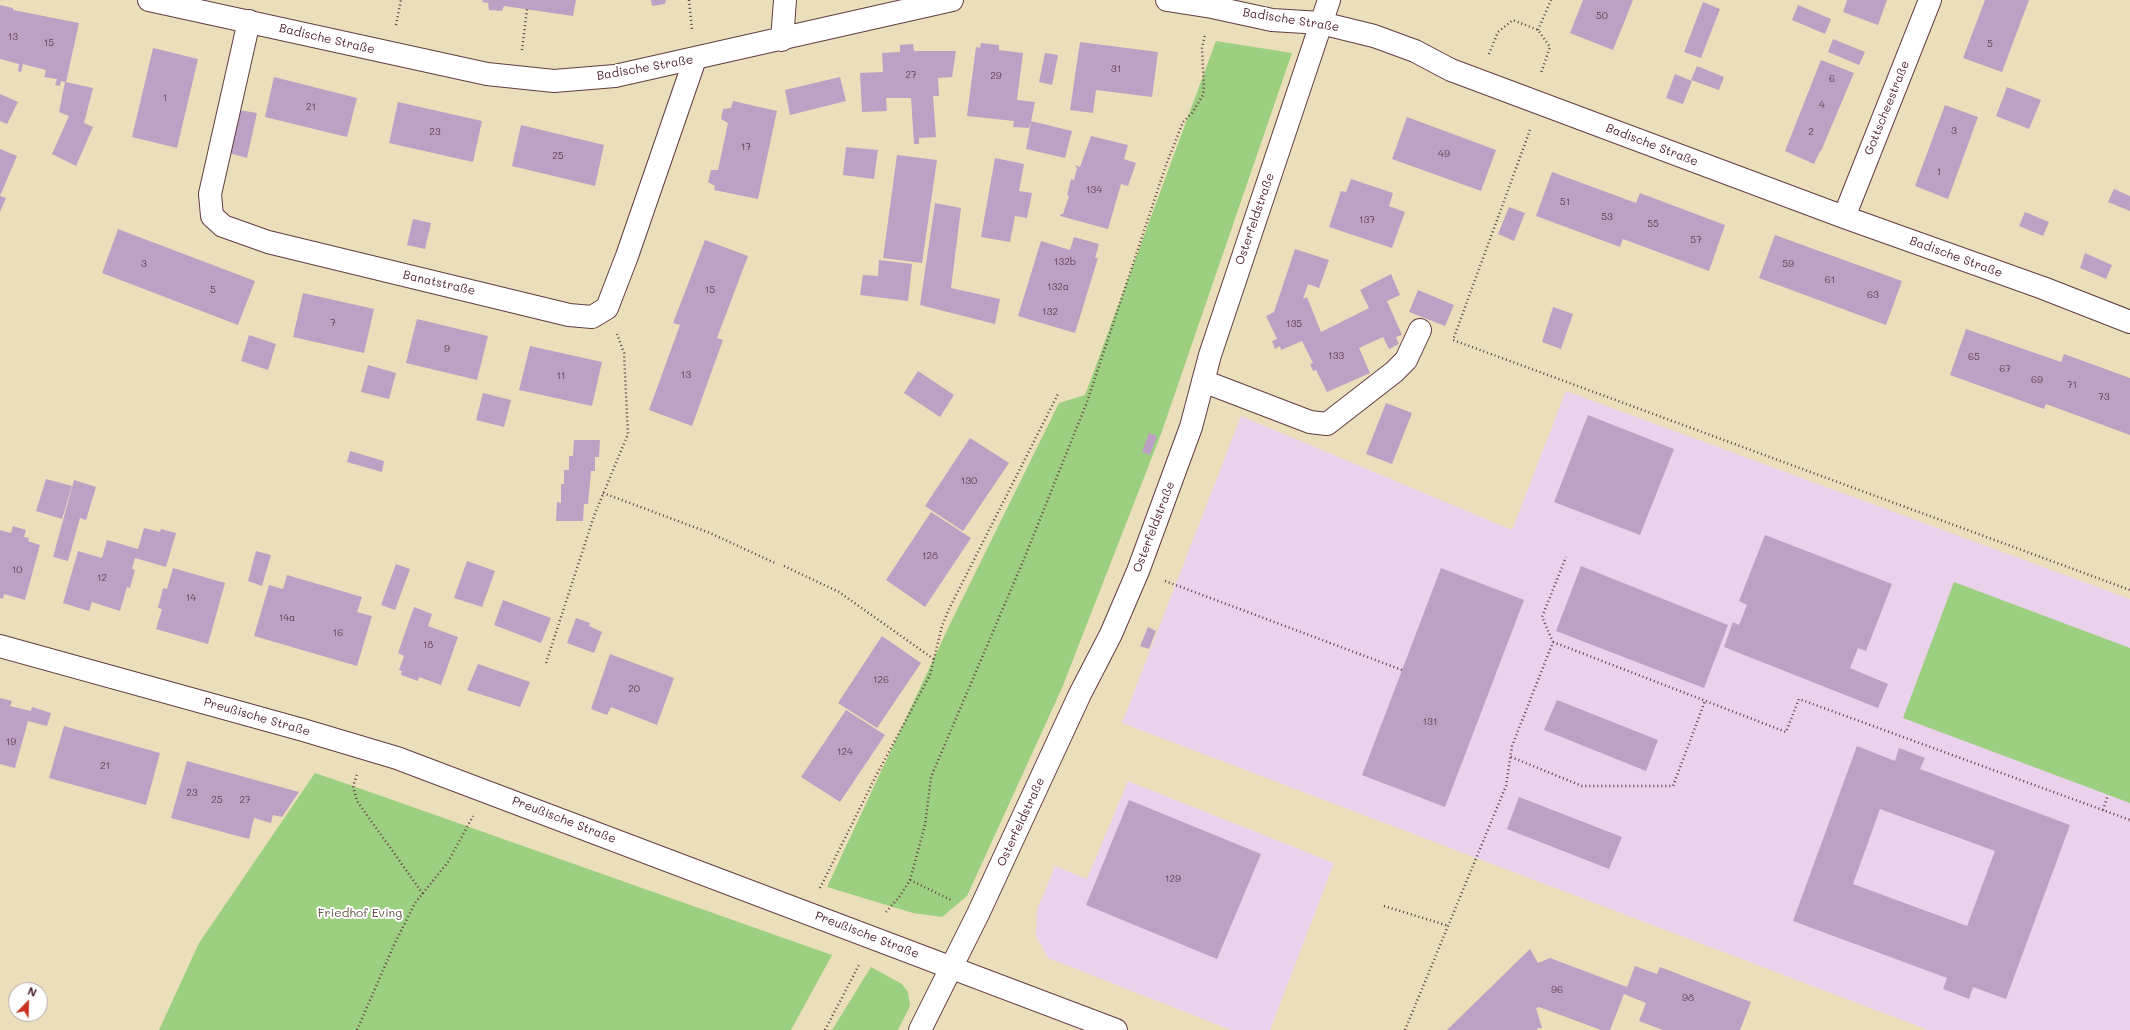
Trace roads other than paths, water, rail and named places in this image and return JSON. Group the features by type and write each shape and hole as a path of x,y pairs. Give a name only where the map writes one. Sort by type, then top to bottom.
{"street":[{"name":"Badische Straße","path":"149,0 487,74 554,81 615,76 782,40 952,0"},
{"path":"782,40 785,0"},
{"name":"Badische Straße","path":"1167,0 1212,7 1272,20 1321,23 1374,36 1415,51 1451,70 1844,217 2043,288 2130,322"},
{"name":"Osterfeldstraße","path":"920,1030 978,914 1127,598 1191,427 1220,324 1329,0"},
{"name":"Gottscheestraße","path":"1844,217 1930,0"},
{"name":"Banatstraße","path":"249,21 210,194 212,216 223,226 268,242 569,315 592,316 607,308 627,256 695,59"},
{"path":"1203,381 1310,422 1327,424 1394,372 1406,360 1420,330"},
{"name":"Preußische Straße","path":"0,646 366,748 487,791 1116,1030"}],"park label":[{"name":"Friedhof Eving","path":"360,913"}]}
